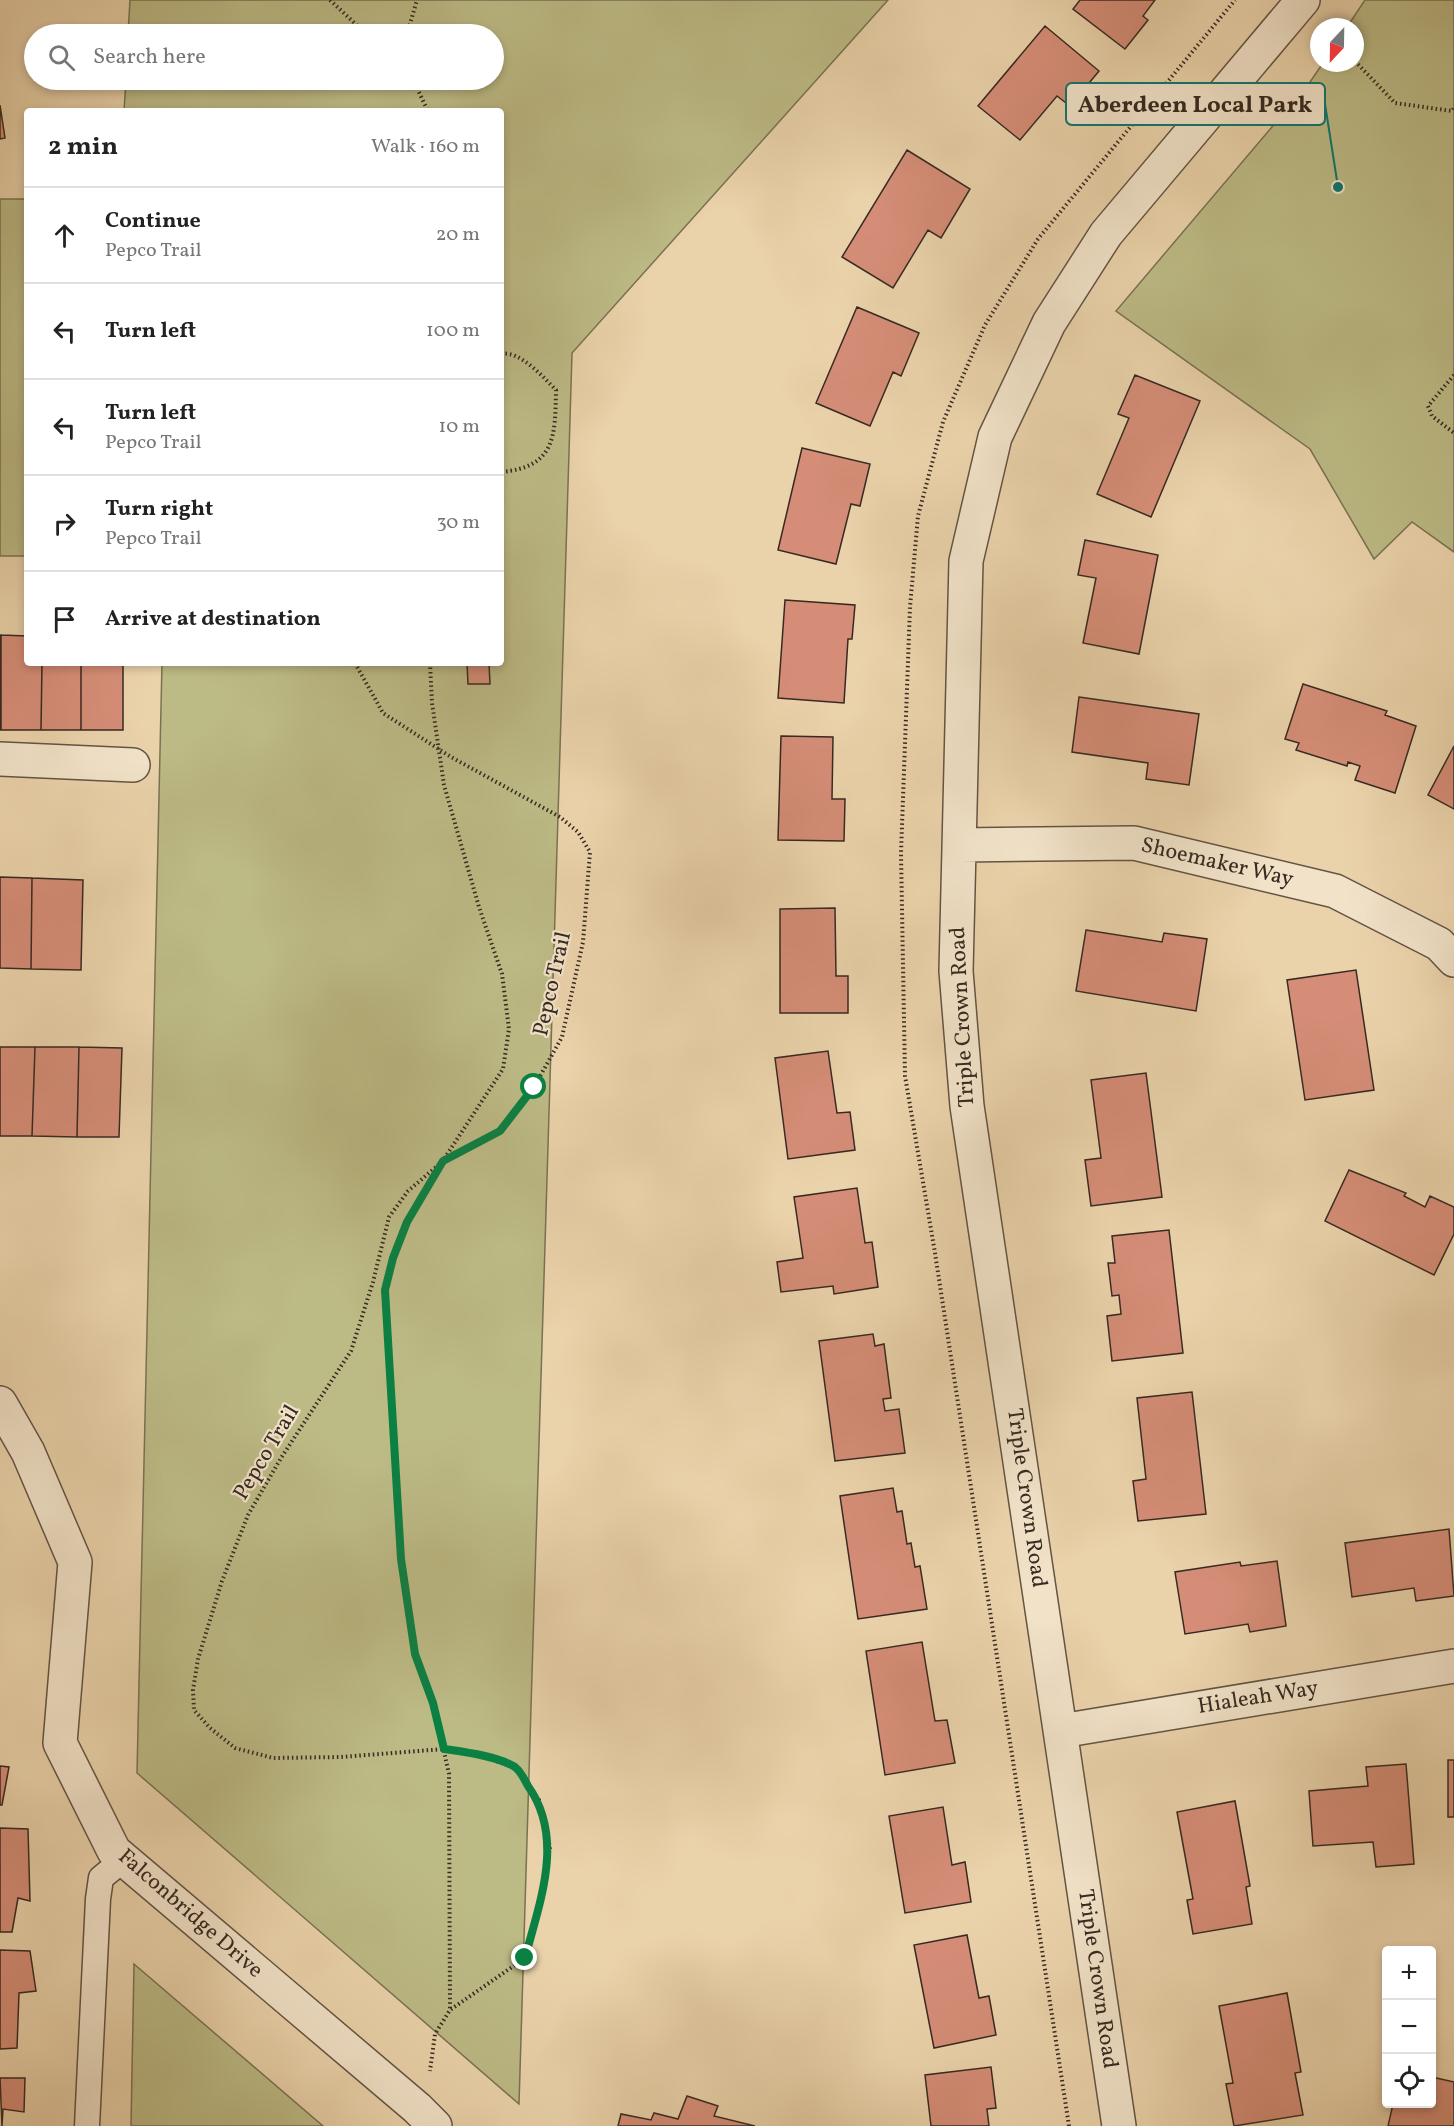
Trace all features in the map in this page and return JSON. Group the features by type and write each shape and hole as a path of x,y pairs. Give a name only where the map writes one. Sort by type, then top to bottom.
{"street":[{"name":"Triple Crown Road","path":"1119,2126 967,1106 956,971 966,561 994,437 1049,322 1106,234 1303,0"},
{"path":"0,759 133,765"},
{"name":"Shoemaker Way","path":"960,845 1134,843 1335,891 1439,944 1454,960"},
{"name":"Falconbridge Drive","path":"0,1403 28,1452 75,1562 60,1743 114,1851 426,2117"},
{"name":"Hialeah Way","path":"1061,1731 1454,1666"}],"lane":[{"path":"87,2126 98,1899 101,1878 124,1859"}],"path":[{"path":"330,0 355,24"},
{"path":"410,24 417,0"},
{"path":"943,422 985,325 1038,240 1235,0"},
{"path":"1364,70 1395,103 1452,111 1454,108"},
{"path":"418,90 427,108"},
{"path":"504,354 534,367 556,390 555,434 540,459 522,470 504,472"},
{"path":"1454,375 1428,406 1432,416 1454,434"},
{"name":"Pepco Trail","path":"357,666 383,713 438,746 451,757 560,817 578,832 590,852 583,942 562,1037 534,1087 500,1131 443,1161 408,1191 389,1217 373,1282 351,1351 281,1458 248,1515 222,1581 198,1659 193,1690 194,1710 210,1728 235,1748 273,1758 341,1757 444,1749 476,1754 516,1768 538,1800 550,1847 544,1884 525,1958 450,2010 435,2034 426,2117"},
{"path":"430,666 432,703 444,785 479,907 502,974 509,1029 503,1069 443,1161 407,1222 393,1258 385,1290 401,1559 415,1654 433,1703 449,1774 450,2010"}],"shaded area":[{"path":"130,0 888,0 572,353 519,2104 137,1773 162,666 504,666 504,108 124,108 125,90 504,90 504,24 129,24"},
{"path":"1365,0 1454,0 1454,552 1412,522 1374,559 1310,449 1116,311 1317,72 1364,72 1364,18 1353,18"},
{"path":"0,199 24,199 24,556 0,556"},
{"path":"134,1964 323,2126 131,2126"}],"building":[{"path":"1080,0 1155,0 1143,16 1148,20 1125,49 1073,9"},
{"path":"1045,26 1099,71 1070,106 1057,96 1020,140 978,106"},
{"path":"0,105 5,138 0,139"},
{"path":"907,150 970,189 941,238 928,230 893,288 842,257"},
{"path":"857,307 919,333 901,376 893,372 870,426 816,403"},
{"path":"1135,375 1200,401 1151,517 1097,494 1129,418 1118,414"},
{"path":"802,448 870,464 860,506 851,504 836,564 778,550"},
{"path":"1085,540 1158,555 1139,654 1083,643 1096,578 1078,575"},
{"path":"785,600 855,605 852,639 848,639 844,703 778,698"},
{"path":"1,635 1,730 0,730"},
{"path":"1,635 24,636 24,666 42,666 41,730 1,730"},
{"path":"42,666 81,666 81,730 41,730"},
{"path":"81,666 123,666 123,730 81,730"},
{"path":"467,666 489,666 490,684 468,684"},
{"path":"1303,684 1387,711 1385,715 1416,726 1395,793 1355,780 1360,766 1348,762 1347,766 1296,750 1299,743 1285,739"},
{"path":"1079,697 1199,714 1189,785 1146,779 1148,763 1072,752"},
{"path":"781,736 833,737 832,799 845,799 844,841 778,840"},
{"path":"1454,746 1454,809 1428,795"},
{"path":"0,877 32,878 31,969 0,968"},
{"path":"32,878 83,880 81,970 31,969"},
{"path":"835,908 836,976 848,976 848,1013 780,1013 780,909"},
{"path":"1086,930 1162,942 1164,933 1207,939 1196,1011 1076,991"},
{"path":"1356,970 1374,1090 1305,1100 1287,980"},
{"path":"0,1047 35,1047 32,1136 0,1136"},
{"path":"35,1047 79,1047 77,1137 32,1136"},
{"path":"79,1047 122,1048 119,1137 77,1137"},
{"path":"828,1051 837,1113 850,1112 855,1150 788,1159 775,1058"},
{"path":"1146,1073 1162,1197 1091,1206 1085,1160 1101,1158 1091,1080"},
{"path":"1349,1170 1406,1193 1404,1196 1425,1207 1430,1196 1454,1207 1454,1234 1434,1275 1325,1221"},
{"path":"857,1188 865,1243 872,1242 878,1287 834,1294 833,1286 781,1292 777,1262 803,1258 794,1197"},
{"path":"1169,1230 1183,1353 1112,1361 1107,1316 1121,1314 1119,1295 1112,1296 1108,1263 1115,1263 1112,1236"},
{"path":"873,1334 875,1346 884,1344 891,1398 883,1399 885,1411 899,1409 905,1453 835,1461 819,1341"},
{"path":"1192,1392 1206,1514 1138,1521 1133,1481 1146,1479 1137,1398"},
{"path":"893,1488 897,1512 902,1511 907,1544 911,1543 915,1567 920,1566 927,1609 858,1619 840,1496"},
{"path":"1449,1529 1454,1596 1416,1601 1414,1588 1352,1597 1345,1543"},
{"path":"1277,1561 1286,1626 1250,1632 1248,1624 1185,1634 1175,1572 1240,1562 1241,1566"},
{"path":"922,1642 935,1721 947,1720 955,1763 885,1775 866,1651"},
{"path":"1448,1760 1454,1760 1454,1817 1448,1817"},
{"path":"1406,1764 1414,1864 1376,1867 1373,1842 1313,1846 1309,1791 1368,1786 1366,1767"},
{"path":"0,1766 9,1767 2,1805 0,1805"},
{"path":"1235,1801 1250,1886 1246,1887 1252,1924 1193,1934 1187,1900 1193,1899 1177,1812"},
{"path":"943,1807 952,1865 965,1862 971,1902 905,1913 889,1816"},
{"path":"0,1828 28,1829 30,1901 18,1898 12,1932 0,1932"},
{"path":"967,1935 979,1998 989,1996 996,2035 934,2048 914,1945"},
{"path":"0,1950 30,1951 36,1991 19,1993 17,2048 0,2049"},
{"path":"1287,1993 1301,2072 1295,2073 1303,2115 1234,2126 1226,2084 1233,2083 1219,2006"},
{"path":"991,2067 996,2108 987,2109 989,2126 931,2126 925,2075"},
{"path":"0,2078 25,2078 24,2112 3,2109 2,2126"},
{"path":"1436,2078 1454,2082 1454,2126 1388,2126 1392,2108 1436,2108"},
{"path":"687,2096 718,2106 714,2116 755,2126 618,2126 621,2114 651,2120 654,2113 678,2119"}],"place":[{"name":"Aberdeen Local Park","path":"1338,187"}],"route":[{"path":"525,1958 544,1884 550,1847 538,1800 516,1768 476,1754 444,1749 433,1703 415,1654 401,1559 385,1290 393,1258 407,1222 443,1161 500,1131 534,1087"}]}
